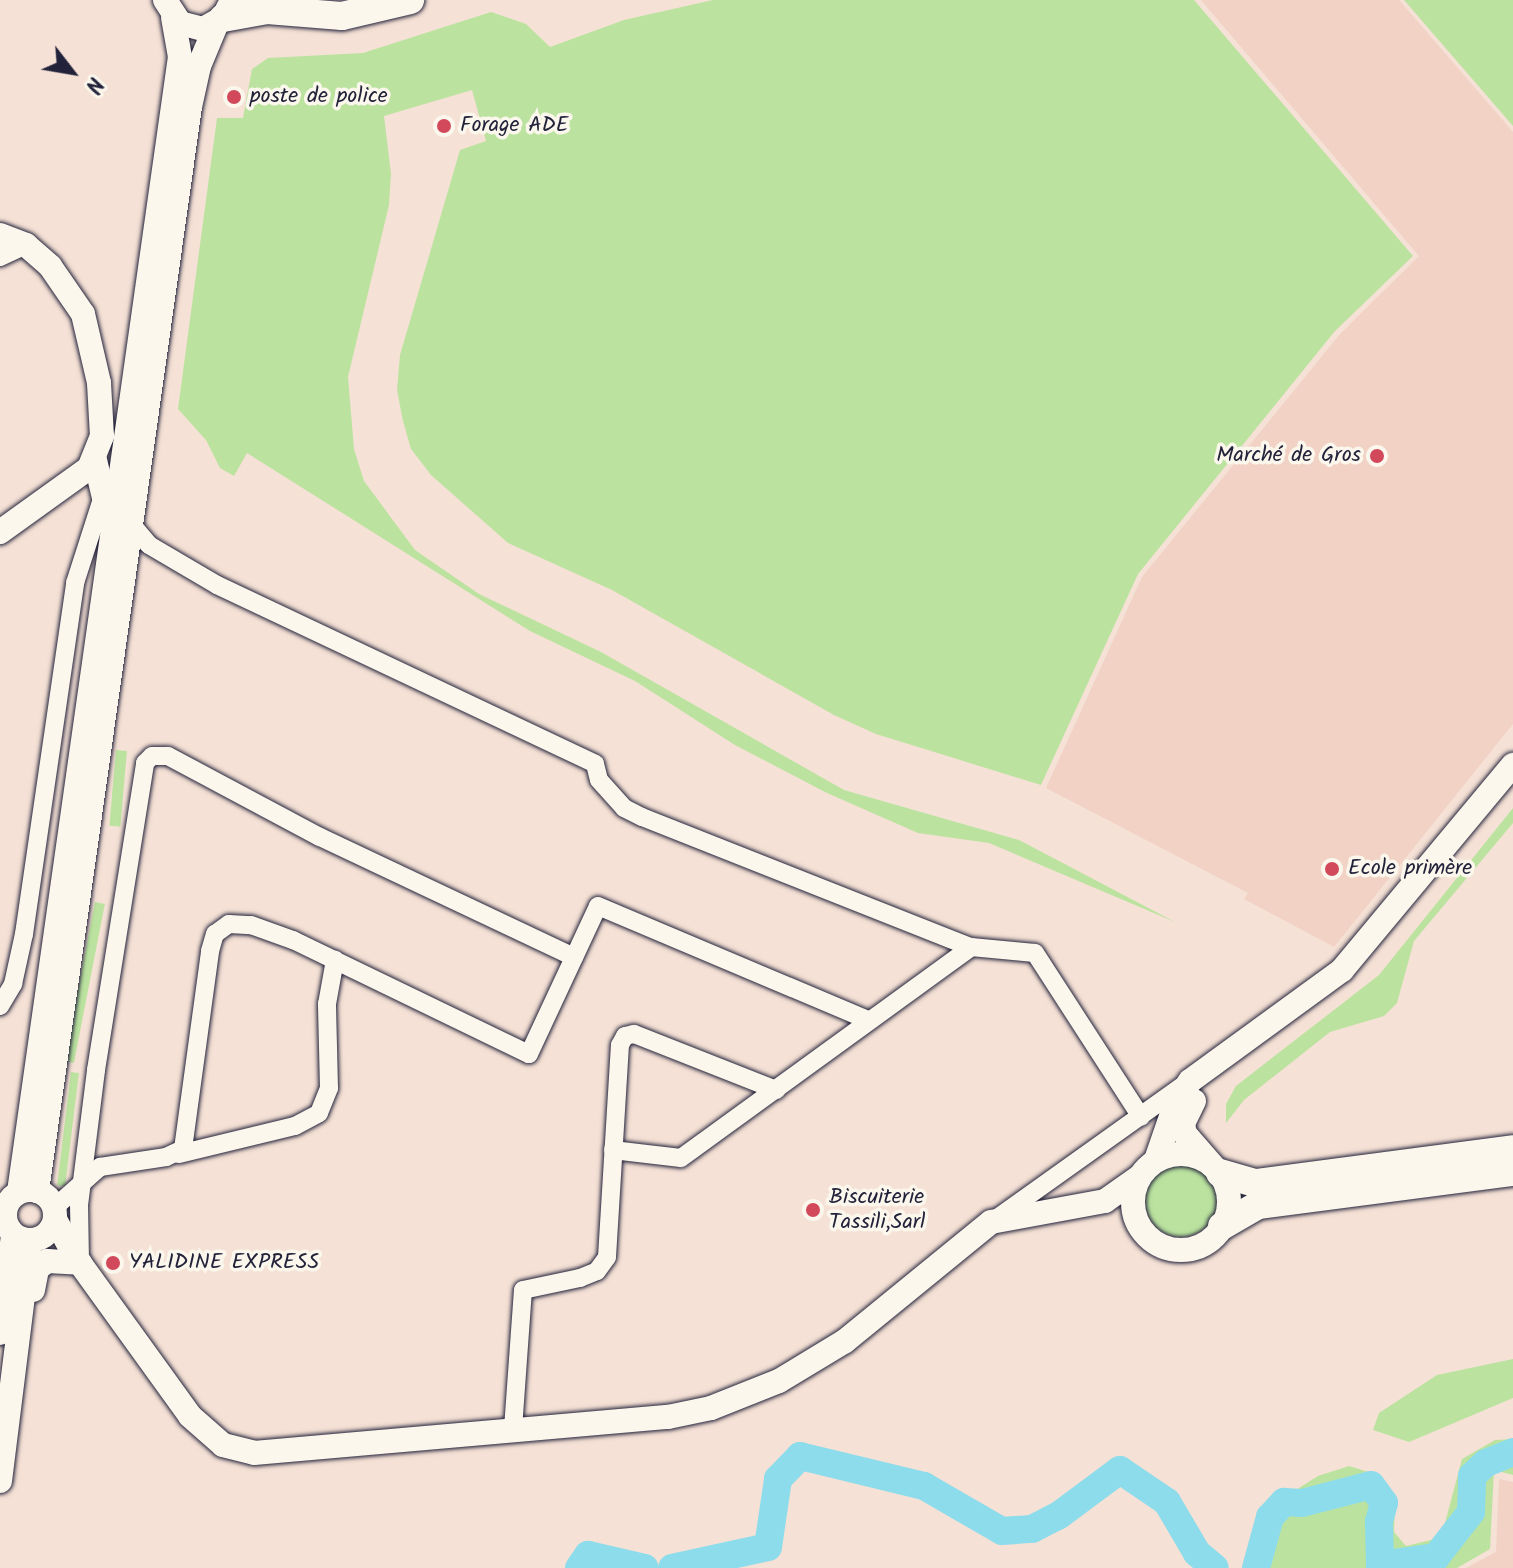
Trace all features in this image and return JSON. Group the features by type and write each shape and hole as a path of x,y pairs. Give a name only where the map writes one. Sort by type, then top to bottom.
{"highway":[{"path":"224,14 267,10 342,16 410,0"},
{"path":"1216,1169 1256,1183 1513,1149"},
{"path":"1222,1226 1258,1205 1513,1172"}],"main road":[{"path":"169,9 194,28 224,14"},
{"path":"0,1481 14,1358 17,1229 41,1203 180,57 169,9"},
{"path":"0,1333 17,1229 41,1203 128,567 124,531 190,107 199,66 224,14"},
{"path":"0,235 26,245 69,291 90,334 102,411 95,460 102,499 124,531"},
{"path":"0,532 95,460"},
{"path":"1158,1244 1146,1235 1133,1207 1177,1099 1190,1081 1342,970 1513,765"},
{"path":"1080,1208 1120,1220 1158,1244 1194,1248 1222,1226 1229,1204 1216,1169 1185,1134 1183,1124 1198,1095 1314,1013 1360,971 1513,785"},
{"path":"41,1203 77,1259 190,1416 223,1445 254,1453 668,1417 711,1408 779,1381 845,1341 991,1222 1105,1201 1147,1169 1191,1154 1216,1169"},
{"path":"17,1229 77,1259"},
{"path":"14,1358 27,1326 37,1269 53,1259 77,1259"}],"street":[{"path":"0,257 26,245"},
{"path":"0,1006 13,984 24,934 75,583 102,499"},
{"path":"124,531 217,585 595,764 599,780 624,808 642,817 971,947 1035,953 1141,1117"},
{"path":"128,567 142,552 159,551"},
{"path":"77,1259 82,1184 145,763 156,754 574,957"},
{"path":"179,1154 215,934 229,924 251,925 335,960 529,1054 598,906 868,1020"},
{"path":"613,1150 681,1158 971,947"},
{"path":"41,1203 82,1184 100,1167 179,1154 295,1126 319,1113 329,1088 327,1004 335,960"},
{"path":"513,1429 523,1290 580,1278 597,1271 607,1257 620,1045 625,1036 634,1034 776,1090"},
{"path":"991,1222 1190,1081"}],"shaded area":[{"name":"Marché de Gros","path":"1201,0 1399,0 1513,132 1513,724 1334,947 1244,899 1248,893 1046,788 1142,577 1340,334 1419,256"},
{"path":"1499,1479 1513,1482 1513,1568 1466,1568 1496,1552"}],"green space":[{"path":"713,0 1194,0 1413,256 1335,331 1138,574 1041,785 876,734 834,715 612,590 508,543 431,475 411,449 403,421 397,390 400,355 460,150 486,141 472,90 384,116 391,174 389,205 348,377 354,449 364,481 415,550 479,594 601,652 844,790 1019,840 1175,922 989,843 918,833 827,793 735,745 635,681 530,631 247,453 234,476 220,468 206,440 178,409 217,118 243,118 252,69 268,58 363,53 491,12 526,24 550,47 624,20"},
{"path":"1404,0 1513,0 1513,126"},
{"path":"116,750 127,751 120,827 109,826"},
{"path":"1513,808 1513,823 1414,941 1397,1003 1384,1016 1330,1032 1244,1100 1226,1123 1226,1104 1236,1086 1379,975"},
{"path":"95,902 105,904 74,1063 64,1061"},
{"path":"71,1072 79,1073 65,1186 57,1185"},
{"path":"1181,1165 1201,1171 1211,1181 1217,1201 1211,1221 1201,1231 1181,1237 1161,1231 1151,1221 1145,1201 1151,1181 1161,1171"},
{"path":"1513,1359 1513,1398 1409,1442 1373,1430 1379,1413 1437,1375"},
{"path":"1513,1439 1513,1475 1494,1470 1490,1549 1457,1568 1256,1568 1264,1510 1318,1476 1349,1466 1378,1475 1395,1500 1394,1532 1406,1546 1435,1539 1445,1523 1462,1459 1495,1440"}],"waterway":[{"path":"1256,1568 1270,1517 1284,1502 1302,1503 1371,1485 1384,1503 1379,1522 1380,1565 1436,1557 1471,1512 1472,1476 1486,1463 1513,1452"},
{"path":"672,1568 768,1547 778,1479 800,1456 924,1486 1002,1531 1032,1529 1058,1516 1120,1470 1167,1502 1197,1553 1215,1568"},
{"path":"579,1568 588,1555 645,1568"}],"place":[{"name":"poste de police","path":"234,97"},
{"name":"Forage ADE","path":"444,126"},
{"name":"Marché de Gros","path":"1377,456"},
{"name":"Ecole primère","path":"1332,869"},
{"name":"Biscuiterie Tassili,Sarl","path":"813,1210"},
{"name":"YALIDINE EXPRESS","path":"113,1263"}]}
